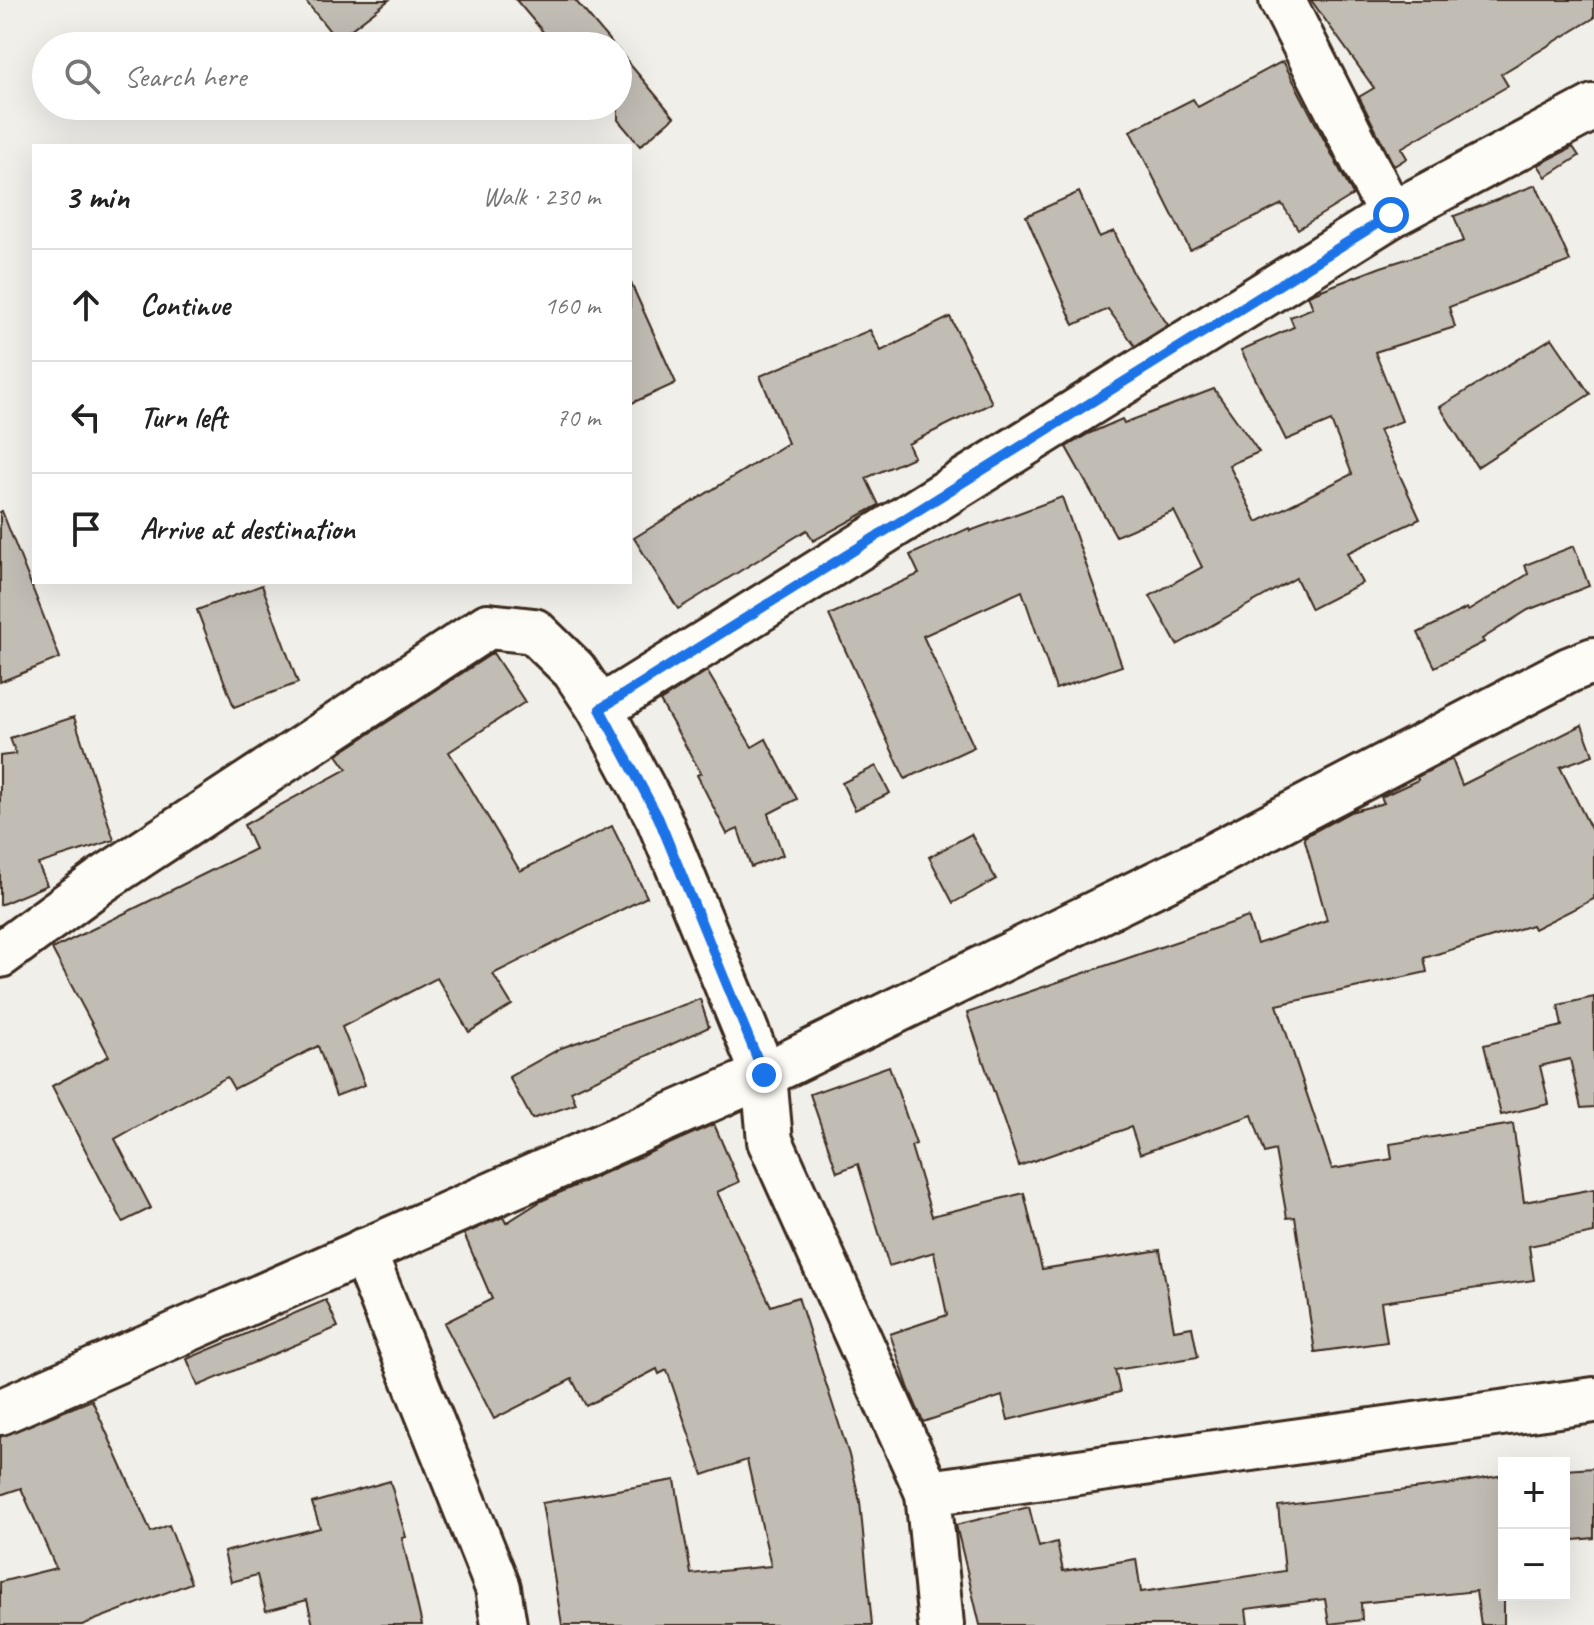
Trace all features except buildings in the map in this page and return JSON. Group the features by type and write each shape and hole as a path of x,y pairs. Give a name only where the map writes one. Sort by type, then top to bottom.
{"street":[{"path":"1282,0 1391,215"},
{"path":"600,709 1391,215 1594,107"},
{"path":"0,955 102,880 488,626 534,631 574,670 600,709 658,817 764,1075 770,1141 928,1493 941,1625"},
{"path":"0,1412 764,1075 1203,861 1569,670 1594,660"},
{"path":"363,1251 498,1588 504,1625"},
{"path":"928,1493 1594,1400"}],"route":[{"path":"764,1075 658,817 600,709 1391,215"}]}
